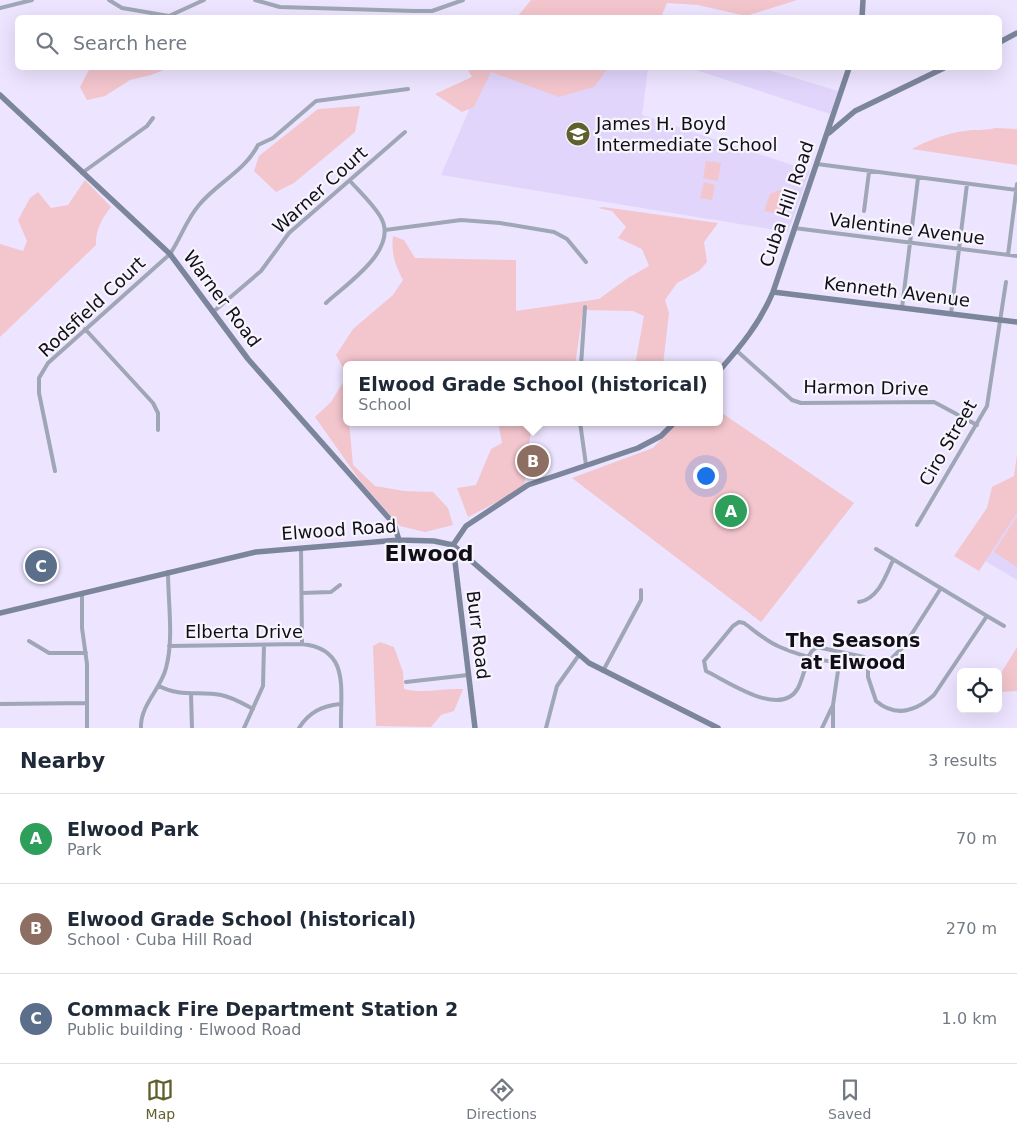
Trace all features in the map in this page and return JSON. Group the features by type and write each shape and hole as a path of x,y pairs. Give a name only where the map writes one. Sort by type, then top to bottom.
{"main road":[{"path":"862,15 863,0"},
{"path":"1002,41 1017,34"},
{"path":"828,134 848,70"},
{"name":"Cuba Hill Road","path":"723,367 738,351 763,315 773,292 828,134 855,111 940,70"},
{"name":"Warner Road","path":"0,95 170,254 248,359 394,524 399,540"},
{"name":"Kenneth Avenue","path":"773,292 1017,322"},
{"path":"670,426 650,443 528,485 466,526 453,545 579,655 603,671 718,728"},
{"name":"Elwood Road","path":"0,613 248,554 399,540 434,541 453,545"},
{"name":"Burr Road","path":"453,545 475,728"}],"street":[{"path":"0,8 16,2 32,0"},
{"path":"109,0 122,8 163,15"},
{"path":"171,15 204,0"},
{"path":"255,0 280,7 432,11 463,0"},
{"path":"294,7 295,0"},
{"name":"Rodsfield Court","path":"55,471 39,394 39,378 48,363 170,254 180,238 187,219 200,202 250,160 258,144 273,138 316,101 408,89"},
{"path":"82,173 147,126 152,118"},
{"name":"Warner Court","path":"213,312 261,271 289,233 405,132"},
{"path":"816,164 1017,190"},
{"path":"864,211 869,172"},
{"path":"902,308 918,178"},
{"path":"326,303 377,256 386,230 381,217 350,181"},
{"path":"951,314 967,184"},
{"path":"1008,255 1017,184"},
{"path":"386,230 461,220 500,223 554,232 567,240 586,262"},
{"name":"Valentine Avenue","path":"794,228 1017,256"},
{"name":"Ciro Street","path":"916,525 977,425 990,398 1006,282"},
{"path":"581,361 585,307"},
{"path":"85,329 153,403 158,413 158,430"},
{"name":"Harmon Drive","path":"738,351 792,400 801,404 934,402 977,425"},
{"path":"581,426 586,465"},
{"path":"301,548 302,644"},
{"path":"876,549 1004,626"},
{"path":"859,602 867,601 876,591 893,560"},
{"path":"140,726 146,707 159,686 166,669 169,646 168,572"},
{"path":"302,593 332,592 340,585"},
{"path":"941,588 904,646 887,663 868,665 839,664 808,655 779,647 744,623 739,622 733,626 704,660 704,666 706,671 768,701 780,701 792,695 798,688 808,655 817,647 864,657 868,661 868,665 868,677 873,694 883,706 895,711 907,711 922,706 934,695 986,616"},
{"path":"603,671 641,600 641,590"},
{"path":"82,592 82,628 86,653 87,728"},
{"path":"29,640 49,653 86,653"},
{"name":"Elberta Drive","path":"169,646 302,644 322,648 329,652 336,662 339,675 341,728"},
{"path":"244,728 263,686 264,645"},
{"path":"546,728 557,686 579,655"},
{"path":"833,728 833,705 839,664"},
{"path":"406,682 468,675"},
{"path":"159,686 174,693 219,694 230,697 253,709"},
{"path":"191,694 192,728"},
{"path":"0,704 87,703"},
{"path":"299,728 305,719 321,708 340,704"},
{"path":"822,728 833,705"}],"shaded area":[{"path":"531,0 797,0 749,15 698,5 667,3 662,15 519,15"},
{"path":"89,70 164,70 130,80 105,96 87,100 80,87"},
{"path":"468,70 607,70 594,87 559,97 491,72 474,107 462,112 435,94 472,77"},
{"name":"James H. Boyd Intermediate School","path":"486,70 648,70 642,115 810,171 788,232 441,175"},
{"name":"James H. Boyd Intermediate School","path":"696,70 769,70 838,91 830,114"},
{"path":"360,106 355,132 294,183 276,192 254,171 259,156 318,109"},
{"path":"1017,129 1017,165 912,149 950,134 968,130"},
{"path":"706,161 721,163 718,181 703,178"},
{"path":"85,180 111,207 100,225 96,245 0,337 0,244 23,251 27,241 18,220 30,198 38,192 51,208 68,205"},
{"path":"704,182 715,185 712,200 700,198"},
{"path":"779,190 794,191 790,207 780,214 764,211 770,194"},
{"path":"603,207 718,223 704,242 707,262 699,271 677,283 665,300 669,313 663,361 636,361 644,316 633,311 583,310 576,361 343,361 343,368 336,355 353,329 393,295 403,280 394,259 393,236 404,240 415,258 516,260 516,311 599,299 628,278 649,266 642,249 618,238 626,227 612,211 598,208"},
{"path":"343,382 343,426 349,426 353,465 375,486 404,491 433,492 448,508 453,525 425,532 400,526 361,482 315,417 331,402"},
{"path":"723,414 854,503 761,622 572,478 653,448 674,426 723,426"},
{"path":"499,426 532,426 524,488 468,517 457,488 476,485 491,449 502,443"},
{"path":"1017,455 1017,513 979,571 954,556 987,508 992,487 1014,476"},
{"path":"1017,485 1017,580 975,555"},
{"path":"1017,516 1017,567 994,552"},
{"path":"380,642 394,647 403,672 404,689 419,691 463,689 454,711 441,715 431,727 376,726 373,646"},
{"path":"1017,647 1017,691 1002,692 1002,671"}],"place":[{"name":"James H. Boyd Intermediate School","path":"578,134"},
{"name":"Elwood Grade School (historical)","path":"533,461"},
{"name":"Elwood Park","path":"731,511"},
{"name":"Commack Fire Department Station 2","path":"41,566"}],"district":[{"name":"Elwood","path":"429,553"},
{"name":"The Seasons at Elwood","path":"853,651"}]}
